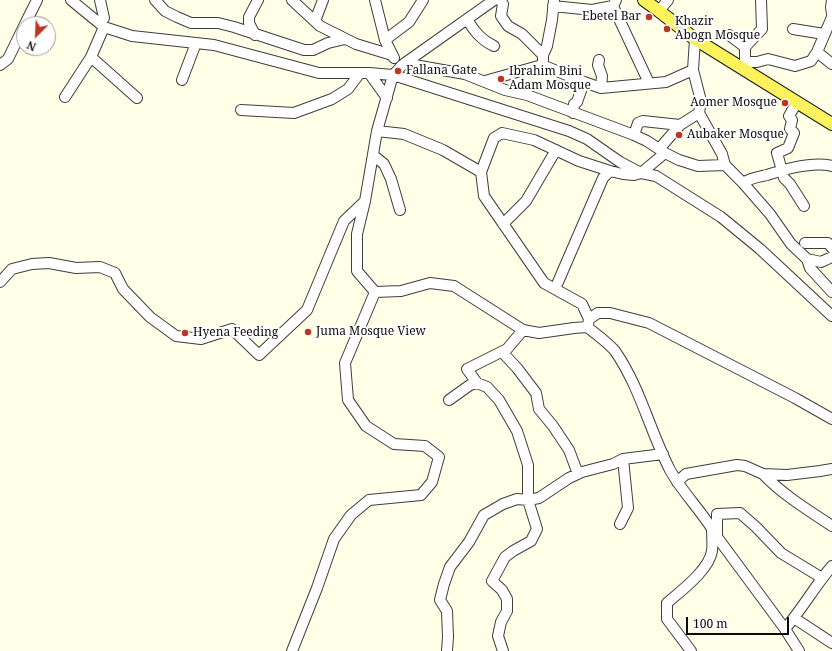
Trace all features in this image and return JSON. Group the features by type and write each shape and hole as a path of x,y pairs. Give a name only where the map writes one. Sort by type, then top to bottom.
{"main road":[{"path":"644,0 695,39 832,124"}],"street":[{"path":"29,16 37,0"},
{"path":"71,0 104,22 132,36 214,45 319,73 365,73 393,75 569,131 587,139 620,162 641,173 656,176 721,217 760,249 832,316"},
{"path":"65,97 91,57 104,22 100,0"},
{"path":"154,0 165,11 191,22 218,23 304,50 313,50 328,43 345,39"},
{"path":"255,35 249,23 249,17 258,0"},
{"path":"292,0 320,26 356,44 392,55"},
{"path":"315,21 323,0"},
{"path":"375,0 385,40 392,55 403,65 420,66 465,74 505,90 527,95 634,135 679,160 698,166 725,165"},
{"path":"385,40 409,22 423,0"},
{"path":"375,292 357,271 358,234 377,131 393,75 398,72 403,65 494,0"},
{"path":"500,0 503,4 501,16 508,26 522,34 543,60 584,82 601,88 666,82 693,70"},
{"path":"659,11 668,0"},
{"path":"761,0 762,29 745,47 745,62 757,62 768,59 795,66 811,61 817,52 832,17"},
{"path":"832,0 832,14"},
{"path":"543,60 552,20 553,3 592,10 615,3 649,83"},
{"path":"467,19 475,31 486,42 494,46"},
{"path":"793,29 824,34"},
{"path":"729,35 745,47"},
{"path":"695,39 693,70 701,101 699,113 722,154 725,165 743,182 770,214 791,244 806,259 810,268 832,292"},
{"path":"0,65 8,59 16,43"},
{"path":"182,80 196,43"},
{"path":"817,52 832,64"},
{"path":"91,57 137,98"},
{"path":"485,81 543,60"},
{"path":"599,60 598,66 602,76 601,88"},
{"path":"365,73 387,98"},
{"path":"241,110 294,113 332,99 348,89 365,73"},
{"path":"573,112 574,104 577,102 584,82"},
{"path":"797,102 789,116 792,120 790,129 794,133 788,148 776,153 784,178 790,184 804,206"},
{"path":"699,113 680,125 662,151 641,173 634,175 610,171 579,161 534,140 502,133 494,138 481,172 484,196 544,283 582,304 588,323 614,350 631,379 663,454 677,482 712,527 799,651"},
{"path":"634,135 638,123 643,120 680,125"},
{"path":"377,131 404,134 443,150 481,172"},
{"path":"504,224 526,201 556,150"},
{"path":"373,155 384,164 391,180 400,210"},
{"path":"743,182 750,178 782,170 825,164 832,166"},
{"path":"555,289 603,178 610,171"},
{"path":"0,282 12,269 32,264 49,263 76,268 100,267 115,273 123,289 150,318 176,336 201,339 232,329 259,355 307,310 344,221 365,201"},
{"path":"805,243 828,243 832,248"},
{"path":"806,259 821,262 832,257"},
{"path":"375,292 401,291 430,282 454,286 523,330 539,333 574,328 588,323 598,314 610,313 649,323 795,398 832,419"},
{"path":"292,651 317,588 334,539 351,515 369,500 421,495 432,482 439,457 426,446 394,444 366,426 348,400 345,364 375,292"},
{"path":"503,651 498,636 501,622 507,611 507,599 502,590 492,580 505,557 531,541 537,529 528,500 528,465 517,431 499,400 487,387 478,383 467,369 507,350 523,330"},
{"path":"503,352 536,393 539,409 553,426 569,450 578,474"},
{"path":"449,400 470,385 478,383"},
{"path":"447,651 447,611 440,600 444,584 450,566 469,542 484,515 503,504 517,499 528,500 540,498 569,478 578,474 613,464 623,459 663,454"},
{"path":"620,524 628,508 623,459"},
{"path":"677,482 686,474 737,465 745,466 763,474 787,474 832,469"},
{"path":"763,474 772,484 798,504 832,526"},
{"path":"718,537 717,514 740,513 781,553 822,578"},
{"path":"691,651 667,620 667,603 706,566 712,551 712,527"},
{"path":"785,629 832,566"},
{"path":"794,618 832,643"}],"place":[{"name":"Ebetel Bar","path":"649,17"},
{"name":"Khazir Abogn Mosque","path":"667,29"},
{"name":"Fallana Gate","path":"398,71"},
{"name":"Ibrahim Bini Adam Mosque","path":"501,79"},
{"name":"Aomer Mosque","path":"785,103"},
{"name":"Aubaker Mosque","path":"679,135"},
{"name":"Juma Mosque View","path":"308,332"},
{"name":"Hyena Feeding","path":"185,333"}]}
